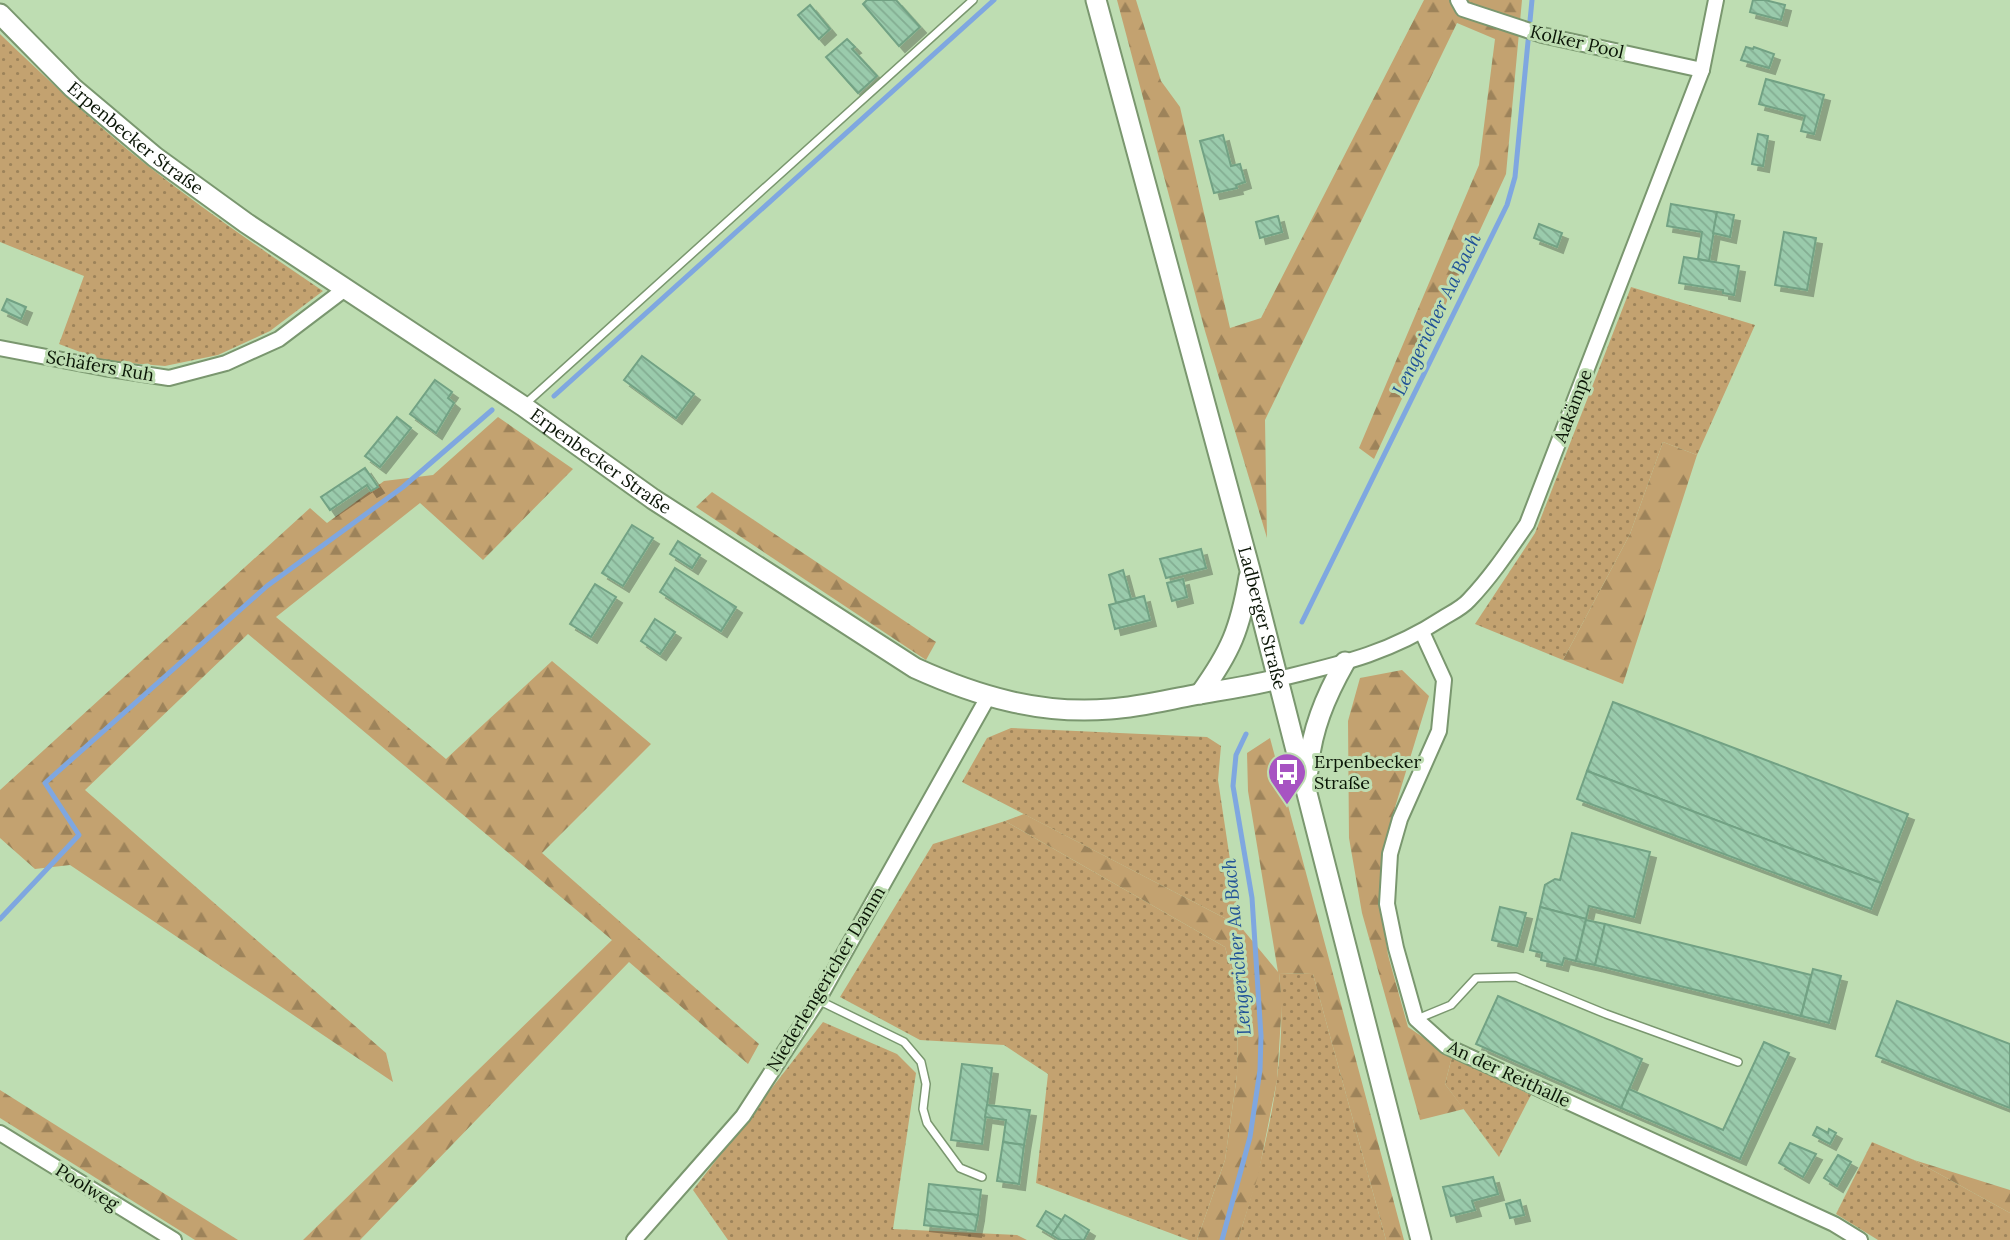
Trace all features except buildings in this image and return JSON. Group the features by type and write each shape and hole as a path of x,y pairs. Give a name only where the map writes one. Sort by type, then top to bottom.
{"main road":[{"name":"Ladberger Straße","path":"1096,0 1250,570 1421,1240"},
{"name":"Erpenbecker Straße","path":"0,14 73,88 155,157 246,223 523,406 653,499 915,668 952,685 988,697 1026,706 1069,710 1111,709 1278,679"},
{"path":"1200,694 1224,661 1237,631 1250,570"},
{"path":"1306,786 1310,744 1331,685 1345,662"}],"street":[{"name":"Kolker Pool","path":"1458,0 1463,9 1516,28 1702,70"},
{"name":"Aakämpe","path":"1278,679 1395,646 1422,632 1467,602 1527,524 1702,70 1716,0"},
{"name":"Schäfers Ruh","path":"0,348 169,378 226,363 279,339 345,289"},
{"path":"1416,1019 1387,904 1390,854 1400,819 1439,731 1444,680 1422,632"},
{"name":"Niederlengericher Damm","path":"634,1240 743,1116 818,1000 988,697"},
{"name":"An der Reithalle","path":"1416,1019 1446,1046 1834,1224 1860,1240"},
{"name":"Poolweg","path":"0,1133 174,1240"},
{"path":"0,1152 14,1142"}],"lane":[{"path":"523,406 973,0"},
{"path":"1416,1019 1451,1005 1476,978 1516,977 1606,1014 1738,1062"},
{"path":"818,1000 904,1042 921,1062 926,1084 923,1109 927,1123 960,1168 982,1177"}],"green space":[{"path":"1117,0 1136,0 1161,81 1180,107 1230,328 1261,318 1424,0 1522,0 1506,174 1374,459 1359,448 1479,165 1495,39 1457,23 1265,420 1267,538 1205,331"},
{"path":"0,34 72,102 148,166 323,291 270,331 218,355 165,366 104,361 59,344 84,276 0,242"},
{"path":"1631,287 1755,325 1697,455 1663,442 1630,534 1563,660 1475,624 1535,533"},
{"path":"498,417 573,469 483,560 420,503 276,617 446,759 552,661 651,744 542,853 759,1044 748,1064 629,962 360,1240 303,1240 612,940 248,634 85,790 386,1053 393,1082 70,865 35,869 0,838 0,790 310,508 327,523 384,481 433,475"},
{"path":"1663,442 1697,455 1623,684 1563,660 1630,534"},
{"path":"712,492 936,642 926,660 696,507"},
{"path":"1402,670 1429,696 1383,855 1381,905 1388,955 1408,1027 1452,1057 1445,1084 1464,1109 1420,1120 1362,913 1349,838 1348,721 1360,678"},
{"path":"1011,728 1207,737 1221,746 1218,780 1240,926 962,782 987,738"},
{"path":"1270,738 1404,1240 1386,1240 1313,974 1279,973 1282,1003 1277,1080 1258,1176 1238,1240 1197,1240 1225,1160 1237,1075 1238,994 1225,947 1005,821 1024,814 1240,926 1278,972 1248,791 1247,753"},
{"path":"1005,821 1225,947 1238,994 1237,1075 1225,1160 1197,1240 1189,1240 1036,1183 1048,1074 1004,1045 920,1040 840,997 933,844"},
{"path":"1279,973 1313,974 1386,1240 1238,1240 1257,1175 1278,1074 1281,1041"},
{"path":"823,1022 897,1054 916,1073 893,1229 1017,1235 1027,1240 728,1240 693,1190"},
{"path":"1452,1057 1531,1095 1499,1157 1445,1084"},
{"path":"0,1090 238,1240 195,1240 0,1118"},
{"path":"1872,1142 1914,1160 2010,1213 2010,1240 1878,1240 1836,1214"},
{"path":"1914,1160 2010,1190 2010,1213"}],"waterway":[{"path":"554,396 994,0"},
{"name":"Lengericher Aa Bach","path":"1302,622 1507,205 1515,177 1532,0"},
{"path":"0,919 79,835 45,783 267,586 403,487 492,410"},
{"name":"Lengericher Aa Bach","path":"1222,1240 1250,1137 1260,1070 1261,1036 1252,898 1233,786 1236,755 1246,734"}],"place":[{"name":"Erpenbecker Straße","path":"1287,806"}]}
